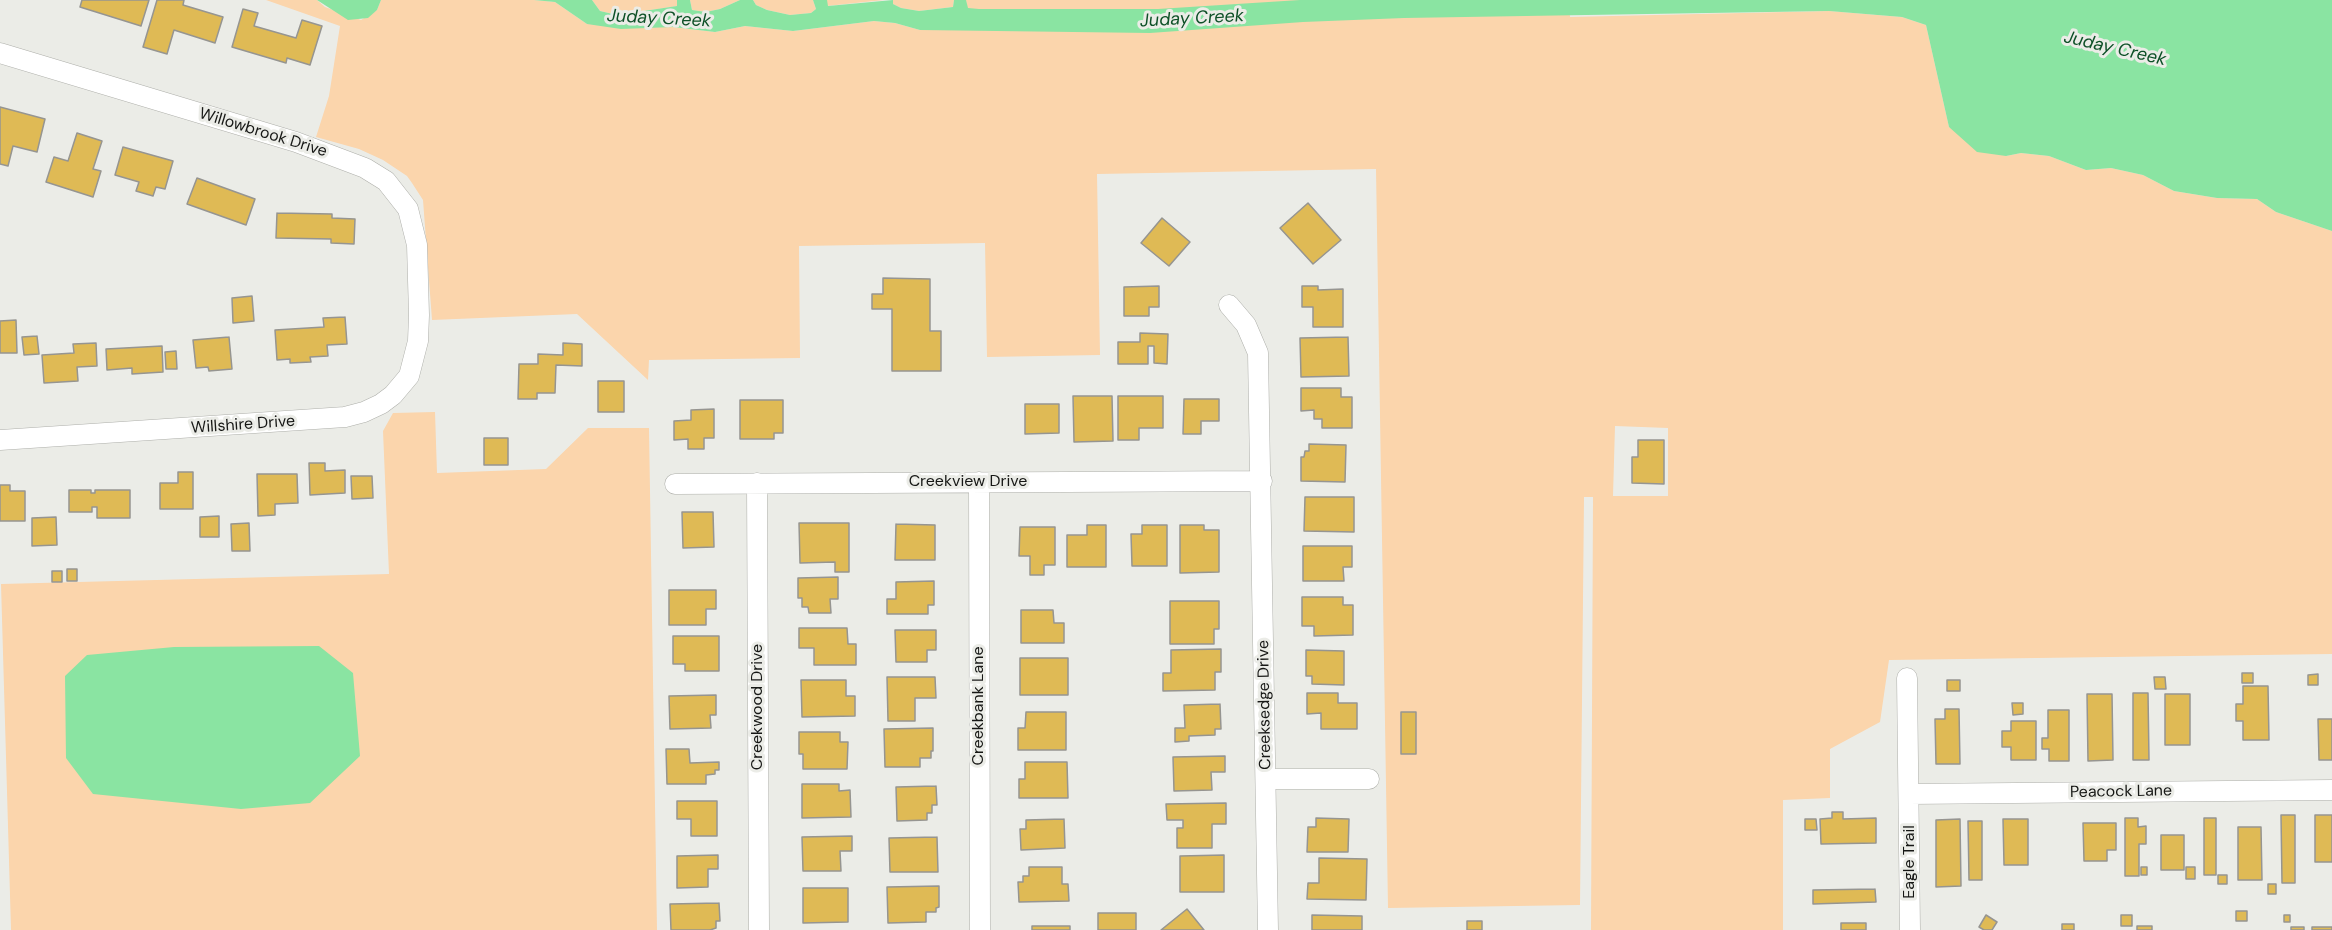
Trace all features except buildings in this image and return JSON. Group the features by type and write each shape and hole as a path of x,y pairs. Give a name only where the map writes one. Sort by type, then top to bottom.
{"street":[{"name":"Willowbrook Drive","path":"0,53 296,142 365,168 386,181 408,209 417,245 419,315"},
{"name":"Creeksedge Drive","path":"1229,304 1246,325 1258,352 1268,930"},
{"name":"Willshire Drive","path":"0,440 322,419 345,417 364,412 381,404 397,392 409,376 418,341 419,315"},
{"name":"Creekview Drive","path":"675,484 1262,481"},
{"name":"Creekbank Lane","path":"979,482 980,930"},
{"name":"Creekwood Drive","path":"757,483 759,930"},
{"name":"Eagle Trail","path":"1907,678 1910,930"},
{"path":"1266,779 1369,779"},
{"name":"Peacock Lane","path":"1909,794 2332,790"}],"shaded area":[{"path":"266,0 317,0 325,7 361,20 377,10 381,0 534,0 555,2 587,24 673,27 715,32 745,26 793,31 874,21 895,23 920,30 967,8 966,0 1569,0 1570,17 1829,11 1902,17 1926,25 1949,127 2006,156 2021,153 2049,156 2086,170 2111,168 2143,175 2174,191 2217,198 2257,199 2276,212 2332,231 2332,654 1889,660 1880,722 1830,749 1830,798 1783,800 1783,930 1591,930 1593,497 1584,497 1580,905 1388,908 1376,169 1097,174 1100,355 987,357 985,243 799,246 800,358 649,360 648,380 577,314 432,320 423,200 407,176 383,160 359,149 316,137 329,96 340,26","holes":["1615,426 1668,428 1668,496 1613,496"]},
{"path":"592,0 677,0 678,6 617,15 600,11"},
{"path":"690,0 740,0 720,9 706,12 692,10"},
{"path":"753,0 813,0 816,9 811,13 790,15 767,10 756,5"},
{"path":"827,0 884,0 827,6"},
{"path":"893,0 954,0 953,7 919,11 901,8 893,4"},
{"path":"435,412 437,473 546,469 588,428 649,428 657,930 11,930 1,584 389,574 383,431 393,413"}],"water":[{"path":"317,0 381,0 377,10 368,18 348,20"},
{"name":"Juday Creek","path":"534,0 592,0 600,11 617,15 677,6 677,0 690,0 692,10 706,12 720,9 740,0 753,0 756,5 767,10 790,15 811,13 816,9 813,0 827,0 828,6 893,0 893,4 901,8 919,11 953,7 954,0 966,0 968,8 979,9 1158,9 1300,0 2332,0 2332,231 2276,212 2257,199 2217,198 2174,191 2143,175 2111,168 2086,170 2049,156 2021,153 2006,156 1977,152 1949,127 1926,25 1902,17 1829,11 1404,18 1303,22 1150,33 920,30 895,23 874,21 793,31 745,26 715,32 673,27 621,29 587,24 555,2"},
{"path":"319,646 353,673 360,756 310,803 241,809 93,794 66,758 65,676 87,655 174,647"}]}
